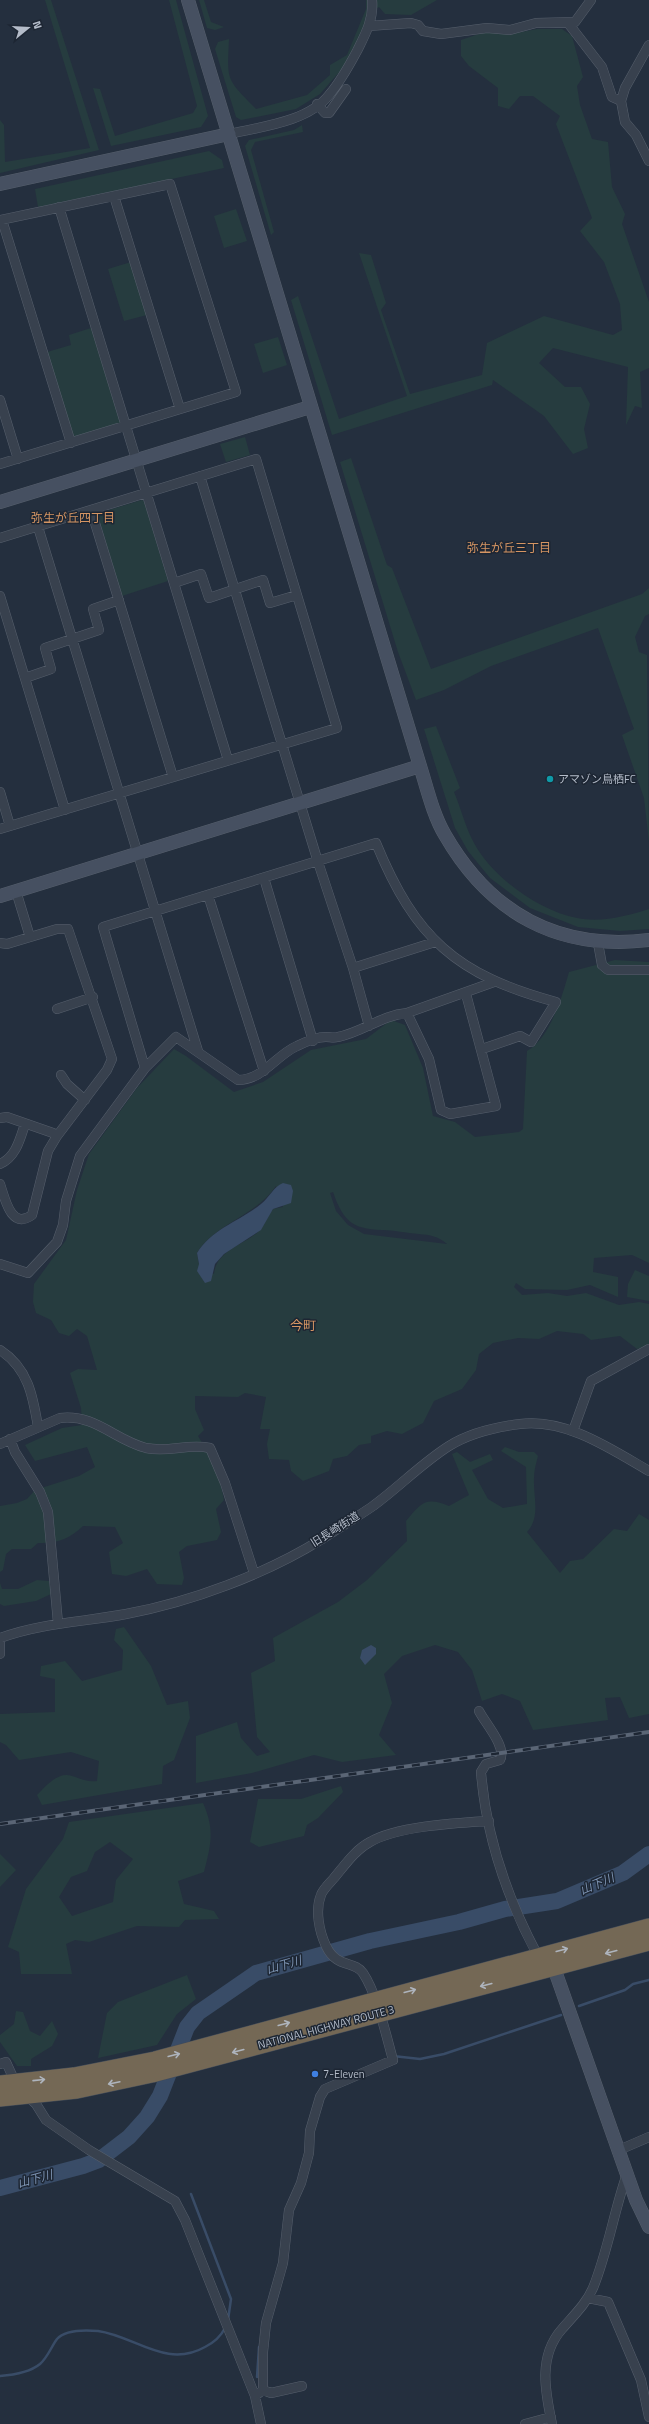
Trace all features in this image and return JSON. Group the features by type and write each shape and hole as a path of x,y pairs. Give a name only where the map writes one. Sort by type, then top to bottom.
{"highway":[{"name":"NATIONAL HIGHWAY ROUTE 3","path":"0,2098 77,2090 154,2067 377,2006 538,1956 649,1927"},
{"name":"NATIONAL HIGHWAY ROUTE 3","path":"377,2006 554,1968 649,1942"},
{"name":"NATIONAL HIGHWAY ROUTE 3","path":"7,2083 154,2067"}],"street":[{"path":"188,0 310,407 420,766 444,833 469,872 485,889 521,917 560,933 598,943 622,944 649,940"},
{"path":"0,184 284,122 329,97 341,79 369,26 373,12 372,0"},
{"path":"369,26 411,23 418,25 423,31 441,34 487,28 510,30 536,23 575,22 591,0"},
{"path":"568,23 602,67 612,97 621,101"},
{"path":"649,45 625,88 621,101 625,122 636,135 649,162"},
{"path":"317,104 325,113 329,113 346,89"},
{"path":"0,464 71,443 236,392 170,184 1,220 71,443"},
{"path":"114,196 180,409"},
{"path":"59,208 228,760"},
{"path":"0,400 18,459"},
{"path":"0,502 136,459 310,407"},
{"path":"0,538 256,459 337,728 283,743 0,830"},
{"path":"200,476 283,743 318,862 353,968 369,1026"},
{"path":"91,510 173,777"},
{"path":"38,527 139,853 198,1051"},
{"path":"174,583 202,574 208,598 263,580 270,603 297,595"},
{"path":"0,596 65,810"},
{"path":"25,678 51,669 45,648 99,630 93,609 119,600"},
{"path":"0,896 420,766"},
{"path":"0,792 10,826"},
{"path":"145,1068 102,927 156,912 376,843 391,878 411,912 435,942 470,969 494,982 519,992 556,1002 531,1042 520,1036 482,1049"},
{"path":"264,878 313,1040"},
{"path":"16,891 30,937"},
{"path":"208,896 264,1071"},
{"path":"0,943 7,944 56,929 68,929 112,1059 107,1070 57,1136 48,1151 32,1216 27,1219 19,1220 13,1217 0,1184"},
{"path":"353,968 435,942"},
{"path":"598,943 602,965 608,970 649,970"},
{"path":"0,1264 28,1273 57,1242 63,1225 66,1201 80,1156 145,1068 176,1037 238,1080 244,1080 264,1071 296,1046 325,1037 337,1038 369,1026 392,1014 406,1013 466,994 494,982"},
{"path":"406,1013 428,1059 441,1110 450,1114 496,1106 482,1049 466,994"},
{"path":"57,1009 92,997"},
{"path":"61,1075 66,1084 85,1100"},
{"path":"0,1118 7,1117 53,1133 57,1136"},
{"path":"0,1164 10,1158 18,1147 25,1124"},
{"path":"573,1431 591,1382 649,1349"},
{"path":"0,1350 12,1358 26,1376 33,1396 38,1427"},
{"path":"0,1444 60,1418 77,1418 91,1420 145,1448 163,1451 198,1445 210,1448 225,1483 254,1573"},
{"name":"旧長崎街道","path":"0,1638 21,1630 58,1623 126,1614 192,1596 254,1573 320,1540 372,1506 449,1446 490,1429 523,1424 573,1431 611,1449 649,1471"},
{"path":"10,1439 15,1452 40,1492 48,1512 58,1623"},
{"path":"0,1638 0,1654"},
{"path":"479,1711 498,1740 502,1752 500,1760 486,1764 481,1772 497,1858 518,1918 538,1956 554,1968 627,2174 649,2227"},
{"path":"263,2390 263,2352 266,2323 283,2263 289,2210 301,2183 307,2164 310,2130 320,2097 326,2090 334,2085 391,2056 377,2006 363,1973 354,1966 336,1960 326,1946 320,1928 318,1907 321,1894 357,1851 370,1841 412,1830 489,1821"},
{"path":"0,2064 6,2062 9,2065 7,2083 27,2096 46,2120 93,2152 175,2200 185,2220 255,2396 259,2423"},
{"path":"619,2150 649,2137"},
{"path":"525,2424 551,2420 545,2379 546,2360 549,2349 556,2336 588,2298 602,2262 627,2174"},
{"path":"588,2298 608,2302 641,2380 649,2417"},
{"path":"263,2390 270,2393 302,2386"},
{"path":"255,2396 263,2390"}],"green space":[{"path":"45,0 51,0 99,150 0,173 0,120 4,125 5,162 90,148"},
{"path":"169,0 176,0 208,116 201,127 111,146 93,88 100,89 115,136 193,113 197,106"},
{"path":"199,0 204,0 211,22 224,27 215,30 207,28"},
{"path":"366,0 437,0 411,15 385,14 379,7 369,14 349,61 320,94 296,109 241,120 236,117 215,49 218,42 229,39 228,64 230,78 239,91 256,109 307,95 330,75 330,65 347,55 366,9"},
{"path":"537,29 562,29 572,36 583,77 577,86 580,105 592,139 608,142 612,187 625,214 622,224 649,302 649,368 640,372 642,408 635,406 626,425 628,367 553,348 539,363 565,387 581,387 590,404 584,429 588,448 573,454 544,416 493,380 492,385 332,435 291,300 298,296 339,419 407,396 359,253 371,255 386,303 381,310 410,394 482,375 487,343 544,316 613,335 622,330 620,304 604,262 580,231 592,218 556,124 560,116 533,96 520,96 509,109 498,106 498,88 469,66 461,56 461,40 491,30 511,34"},
{"path":"302,125 303,132 255,142 251,150 274,232 271,235 245,146 249,140 294,130"},
{"path":"209,151 222,160 224,168 38,207 35,189"},
{"path":"236,209 247,241 224,248 214,216"},
{"path":"131,262 147,315 124,321 108,269"},
{"path":"91,328 121,424 74,438 47,352 71,345 69,335"},
{"path":"278,337 287,365 263,373 254,344"},
{"path":"245,437 250,455 226,462 220,444"},
{"path":"351,458 387,565 392,568 431,669 642,594 649,588 649,614 645,616 635,637 639,652 647,655 649,842 644,798 622,735 634,729 598,628 491,666 444,690 416,700 398,652 340,462"},
{"path":"142,500 144,501 168,581 122,596 98,516 99,513"},
{"path":"436,726 460,788 454,792 471,837 482,856 504,880 518,891 547,908 577,918 595,920 605,919 649,909 649,929 620,931 578,927 530,908 490,878 468,851 455,828 424,729"},
{"path":"615,960 649,962 649,1263 632,1255 594,1258 593,1272 618,1277 618,1297 590,1285 567,1290 525,1289 516,1283 514,1287 522,1295 548,1293 567,1296 586,1293 619,1305 639,1302 649,1304 649,1346 637,1349 620,1336 591,1340 583,1334 557,1331 539,1339 518,1338 493,1343 479,1354 476,1370 462,1389 434,1401 423,1423 402,1434 387,1431 371,1436 371,1443 359,1445 347,1456 333,1459 329,1471 303,1481 291,1471 289,1460 269,1459 267,1444 270,1429 260,1429 266,1397 245,1393 238,1397 195,1396 195,1409 204,1430 198,1436 214,1467 224,1500 216,1509 221,1532 217,1540 187,1546 179,1552 184,1578 182,1585 157,1584 147,1569 126,1576 112,1574 109,1552 123,1543 115,1527 83,1526 62,1540 51,1543 38,1543 31,1549 12,1549 6,1554 3,1570 0,1572 0,1506 17,1503 27,1499 35,1490 79,1476 95,1467 87,1447 35,1461 25,1445 62,1428 82,1425 81,1408 70,1373 78,1369 97,1370 87,1336 77,1329 69,1336 59,1333 51,1320 36,1313 33,1302 34,1284 66,1240 77,1190 89,1154 137,1088 174,1049 186,1056 234,1092 263,1082 311,1050 366,1039 391,1020 405,1025 423,1068 433,1116 455,1122 475,1137 519,1132 523,1129 527,1051 535,1045 549,1027 559,1005 569,972","holes":["276,1186 283,1207 273,1209 260,1230 226,1253 220,1259 214,1274 199,1264 197,1253 205,1242 258,1205","333,1192 345,1216 356,1225 363,1228 430,1235 447,1244 364,1234 348,1225 336,1211 330,1193"]},
{"path":"635,1270 649,1276 649,1301 627,1297 628,1284"},
{"path":"505,1447 519,1452 534,1452 538,1456 534,1475 534,1520 527,1532 560,1573 570,1561 583,1559 614,1529 627,1531 639,1514 649,1520 649,1714 629,1718 620,1697 605,1698 608,1720 533,1730 520,1701 502,1694 482,1701 472,1670 458,1652 435,1645 402,1656 384,1674 392,1703 379,1735 396,1755 342,1762 314,1755 252,1773 196,1783 196,1736 237,1722 241,1738 257,1756 270,1752 257,1737 251,1673 275,1661 273,1638 338,1602 367,1580 407,1541 406,1521 420,1506 424,1503 434,1502 449,1506 469,1495 452,1454 457,1452 470,1462 490,1454 493,1460 472,1470 488,1499 503,1508 527,1504 526,1467 501,1451"},
{"path":"37,1580 49,1581 51,1594 36,1601 4,1606 0,1604 0,1583 2,1589 18,1589"},
{"path":"124,1627 151,1666 167,1705 188,1701 190,1718 174,1760 163,1766 162,1784 42,1805 37,1795 57,1777 67,1775 87,1781 97,1781 99,1761 71,1752 19,1760 6,1745 0,1742 0,1714 55,1712 55,1679 40,1676 41,1666 65,1661 82,1681 122,1670 123,1650 114,1640 116,1629"},
{"path":"341,1786 343,1792 318,1818 307,1825 304,1836 259,1847 250,1842 258,1799 301,1799"},
{"path":"203,1803 209,1821 211,1837 204,1872 178,1881 184,1904 214,1911 219,1919 185,1920 179,1927 137,1926 89,1942 75,1940 66,1944 72,1974 21,1974 19,1952 8,1947 26,1889 63,1839 69,1822","holes":["110,1842 133,1859 116,1880 113,1902 72,1916 59,1897 71,1877 87,1871 95,1852"]},
{"path":"0,1854 16,1870 0,1887"},
{"path":"187,1975 196,1999 177,2014 157,2045 98,2058 107,2013 118,2002"},
{"path":"16,2011 23,2012 30,2031 40,2036 52,2021 58,2034 52,2046 31,2059 31,2066 17,2066 0,2042 0,2035 14,2024"}],"water":[{"path":"283,1183 291,1185 293,1191 291,1203 273,1209 261,1230 224,1254 215,1264 211,1281 205,1283 197,1271 199,1264 197,1253 203,1244 218,1231 261,1204 277,1187"},
{"path":"371,1645 376,1648 376,1654 365,1665 360,1658 362,1650"}],"waterway":[{"name":"山下川","path":"0,2188 83,2166 99,2160 129,2137 147,2117 160,2096 187,2027 198,2013 256,1973 370,1941 459,1922 505,1909 557,1901 623,1873 649,1854"},
{"path":"579,2006 625,1990 633,1984 649,1980"},
{"path":"393,2056 420,2059 444,2054 561,2015"},
{"path":"191,2194 231,2299 228,2320"},
{"path":"0,2376 21,2373 36,2367 45,2358 57,2339 66,2333 82,2330 98,2331 112,2334 164,2353 177,2354 191,2353 205,2347 214,2341 225,2328"},
{"path":"257,2377 259,2347"}],"railway":[{"path":"0,1824 649,1732"}],"place":[{"name":"アマゾン鳥栖FC","path":"550,779"},
{"name":"7-Eleven","path":"315,2074"}],"district":[{"name":"弥生が丘四丁目","path":"73,518"},
{"name":"弥生が丘三丁目","path":"509,548"},
{"name":"今町","path":"303,1325"}]}
